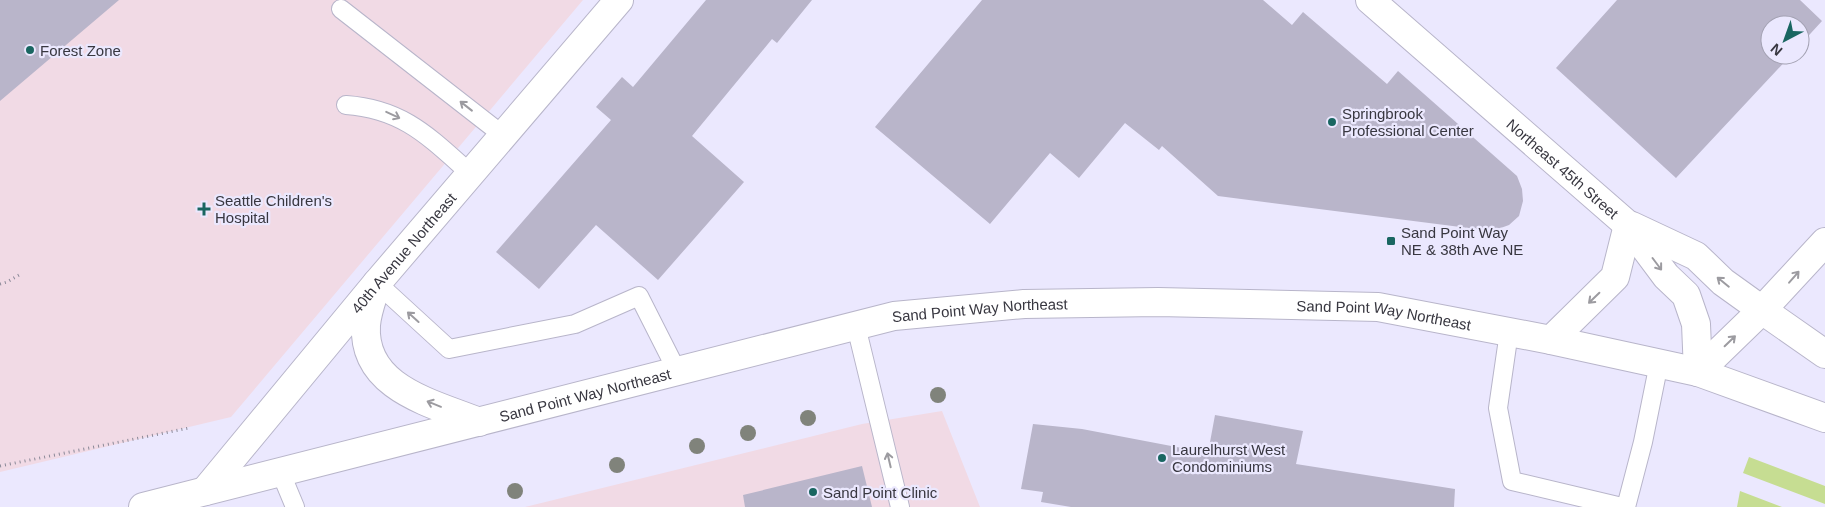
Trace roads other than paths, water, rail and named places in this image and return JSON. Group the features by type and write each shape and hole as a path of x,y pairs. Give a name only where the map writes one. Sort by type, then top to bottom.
{"main road":[{"name":"40th Avenue Northeast","path":"198,499 376,284 619,0"},
{"name":"Northeast 45th Street","path":"1370,0 1628,225 1666,276 1686,295 1696,324 1698,372"},
{"path":"1551,340 1615,277 1628,225 1696,256 1723,282 1825,354"},
{"path":"1698,372 1762,310 1825,242"},
{"path":"376,284 366,324 368,345 373,362 388,381 405,392 479,422"},
{"name":"Sand Point Way Northeast","path":"143,507 198,499 280,471 894,316 1024,304 1158,302 1378,307 1551,340 1698,372 1825,418"}],"lane":[{"path":"341,8 504,136"},
{"path":"346,105 376,109 391,114 417,128 471,174"},
{"path":"376,284 449,349 575,324 640,296 677,371"},
{"path":"856,326 900,507"},
{"path":"1509,332 1498,408 1512,481 1622,507"},
{"path":"1626,507 1644,442 1659,363"},
{"path":"280,471 295,507"}],"place":[{"name":"Forest Zone","path":"30,50"},
{"name":"Springbrook Professional Center","path":"1332,122"},
{"name":"Seattle Children's Hospital","path":"204,209"},
{"name":"Sand Point Way NE & 38th Ave NE","path":"1391,241"},
{"name":"Laurelhurst West Condominiums","path":"1162,458"},
{"name":"Sand Point Clinic","path":"813,492"}]}
